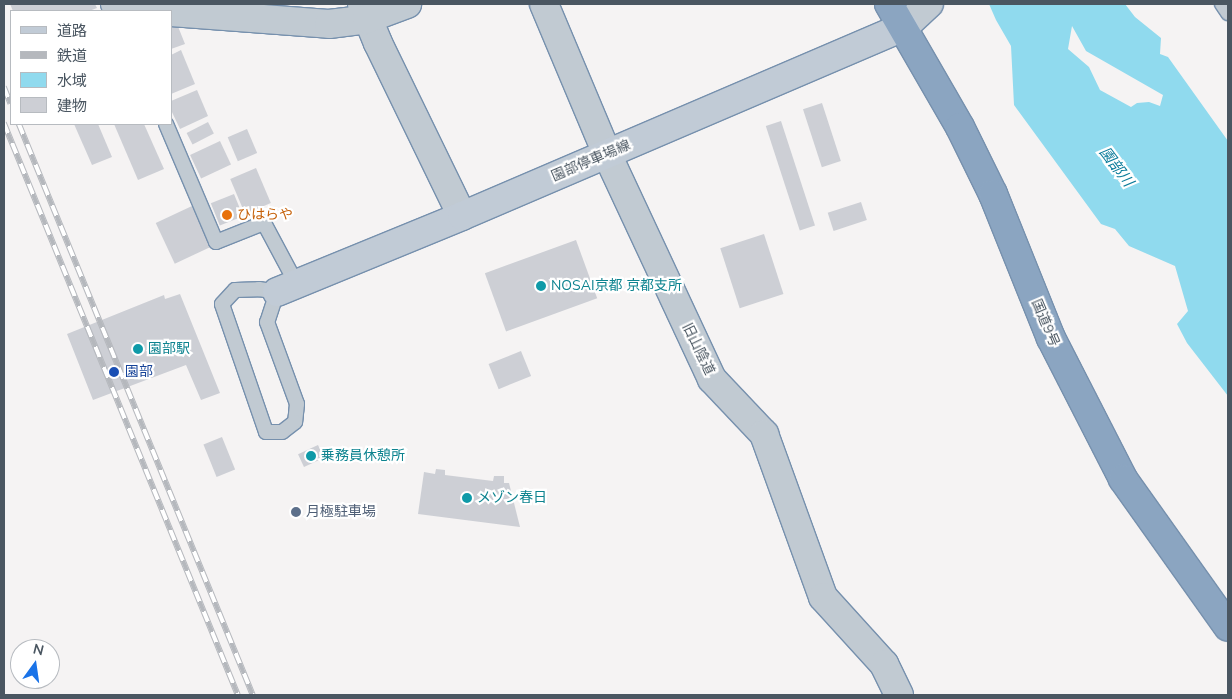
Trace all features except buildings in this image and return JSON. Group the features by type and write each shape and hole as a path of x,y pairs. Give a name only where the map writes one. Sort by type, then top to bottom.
{"highway":[{"name":"国道9号","path":"889,4 960,127 989,186 1051,338 1123,479 1228,627"}],"main road":[{"name":"園部停車場線","path":"286,288 462,216 904,28"}],"street":[{"path":"172,12 329,24 364,11 407,4"},
{"name":"旧山陰道","path":"544,4 607,154 712,379 764,434 823,597 884,664 899,695"},
{"path":"904,28 928,4"},
{"path":"117,7 154,10"},
{"path":"364,11 462,216"}],"lane":[{"path":"1222,4 1228,12"},
{"path":"166,125 216,242 264,224 286,288 267,322 296,404 295,422 282,432 266,432 222,304 235,290 286,288"}],"water":[{"name":"園部川","path":"989,4 1125,4 1135,17 1161,38 1160,54 1168,57 1228,141 1228,396 1187,343 1177,324 1188,311 1175,266 1129,246 1115,229 1101,224 1014,105 1011,46","holes":["1072,26 1086,51 1163,95 1160,106 1149,102 1137,103 1131,107 1100,90 1089,67 1068,49"]}],"railway":[{"path":"4,87 10,102"},
{"path":"4,123 238,695"},
{"path":"19,125 253,695"}],"place":[{"name":"ひはらや","path":"227,215"},
{"name":"NOSAI京都 京都支所","path":"541,286"},
{"name":"園部駅","path":"138,349"},
{"name":"園部","path":"114,372"},
{"name":"乗務員休憩所","path":"311,456"},
{"name":"メゾン春日","path":"467,498"},
{"name":"月極駐車場","path":"296,512"}]}
